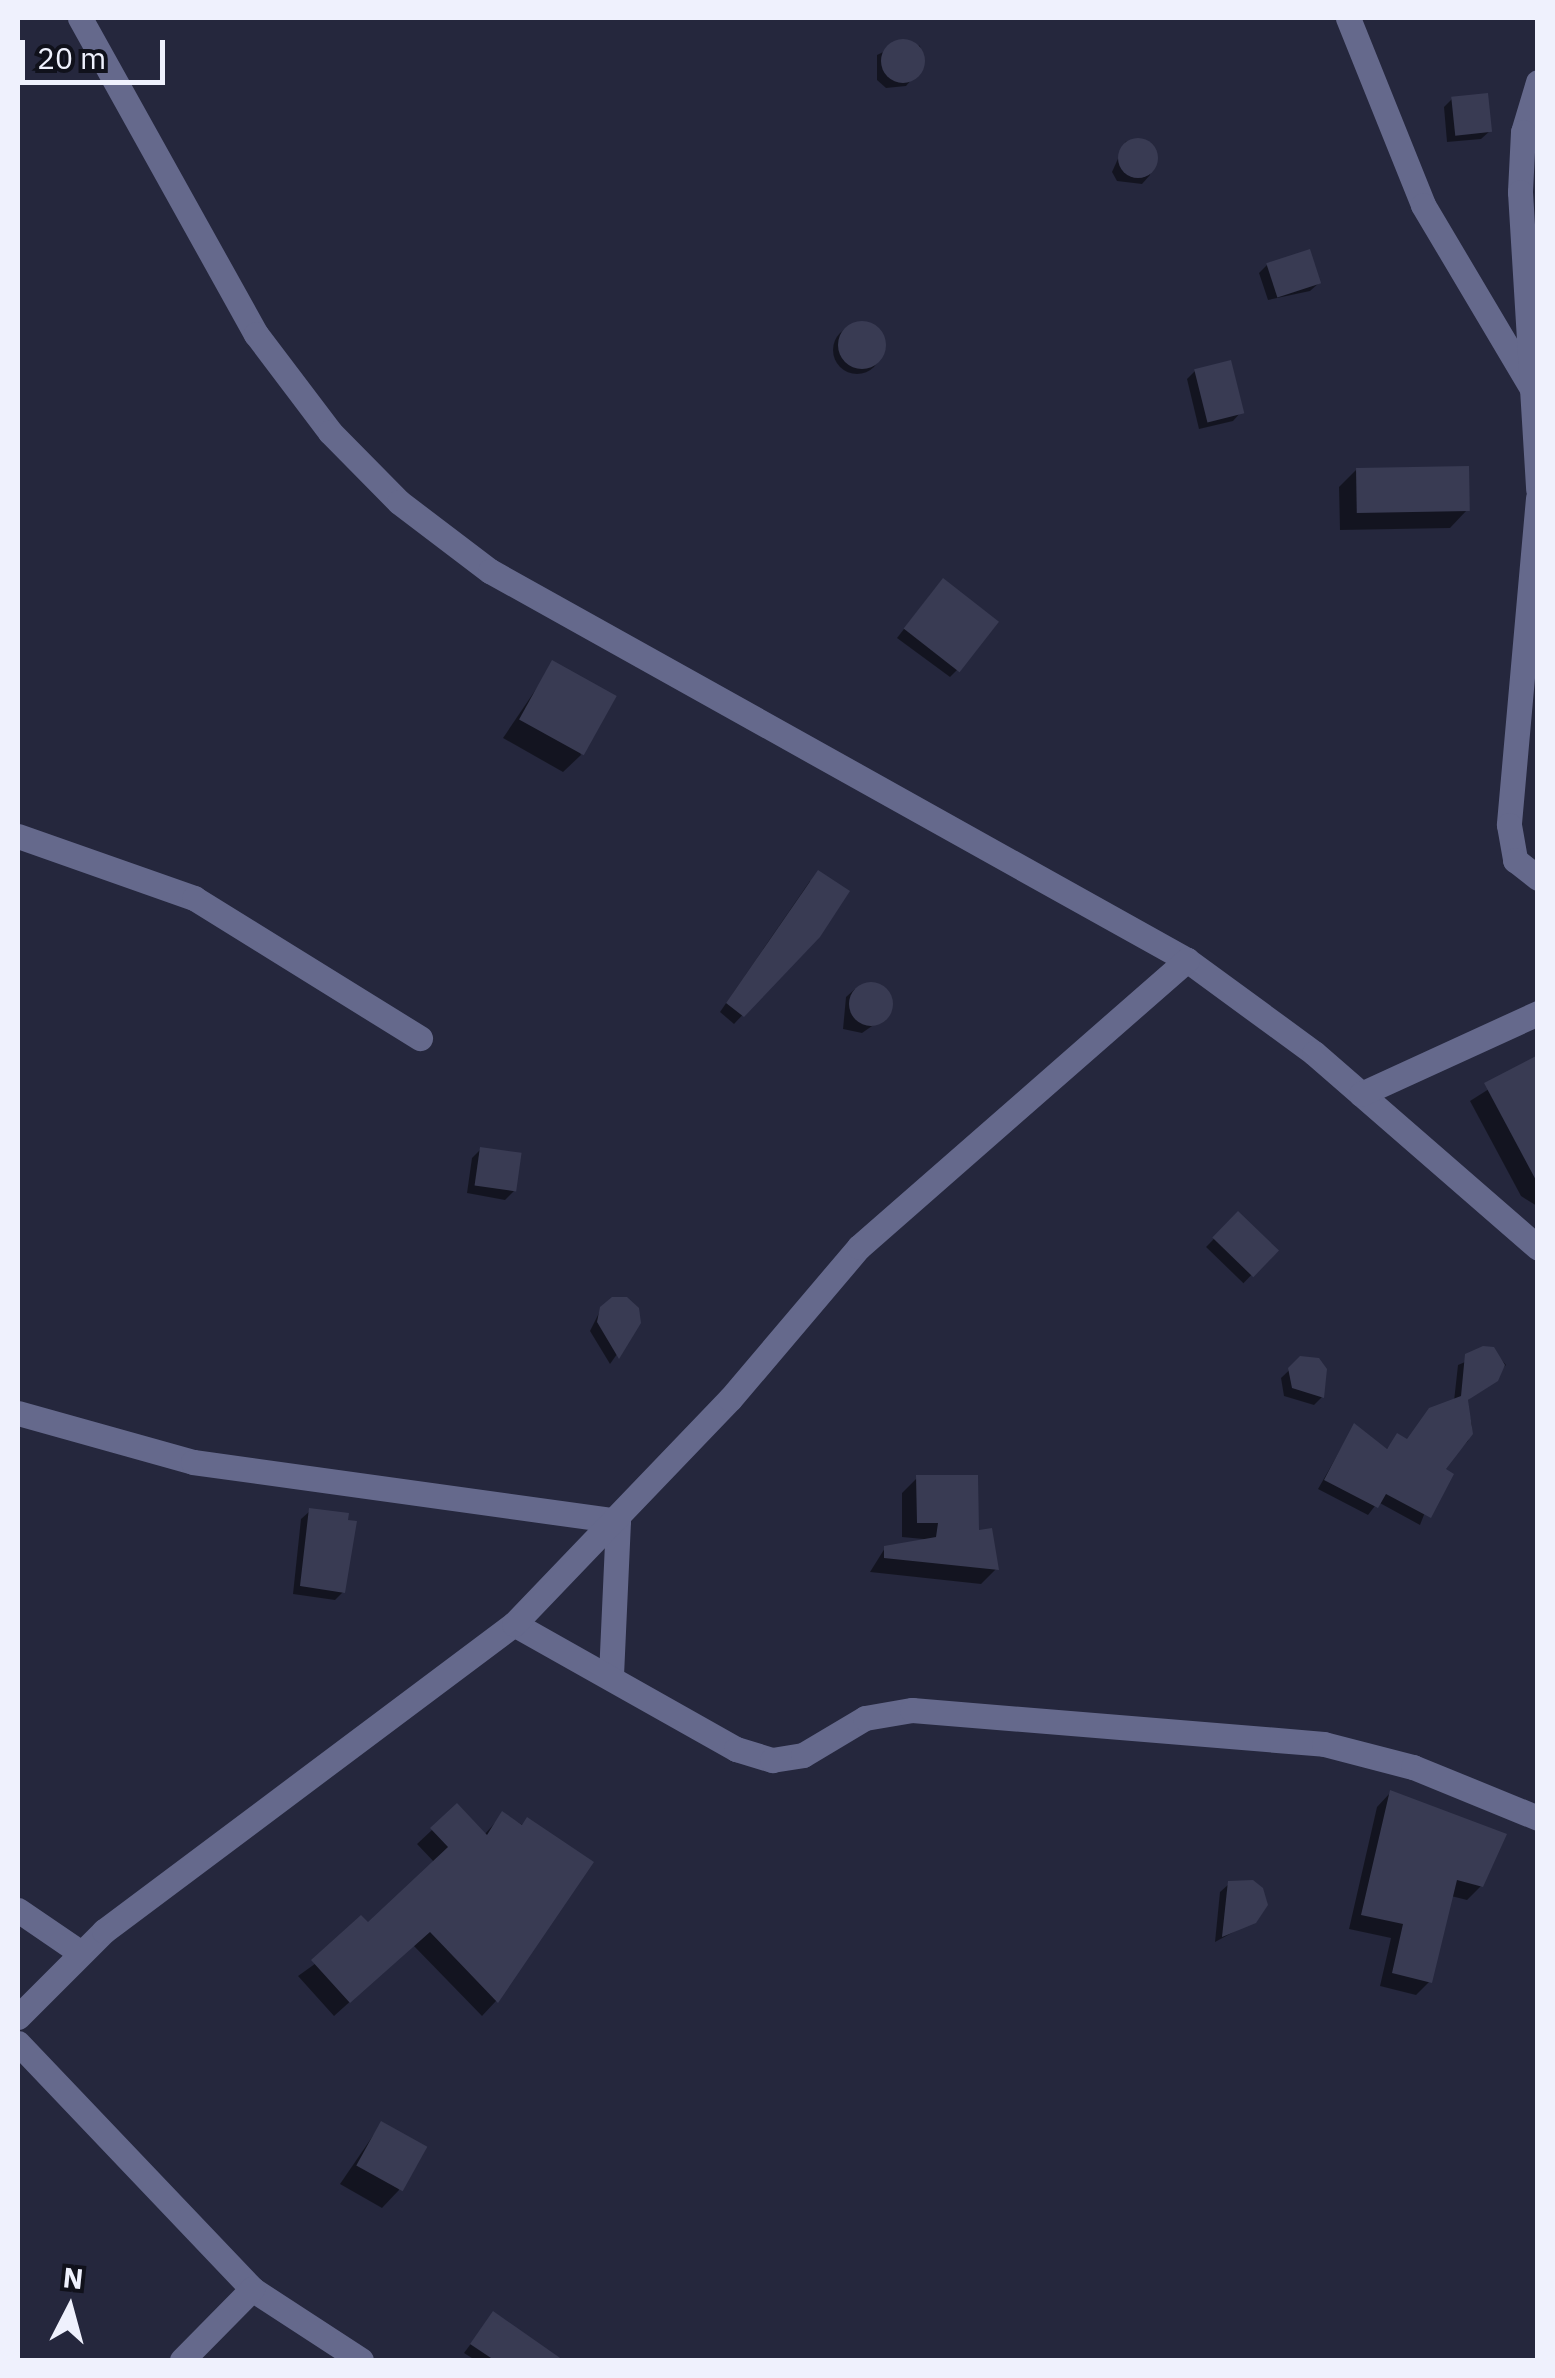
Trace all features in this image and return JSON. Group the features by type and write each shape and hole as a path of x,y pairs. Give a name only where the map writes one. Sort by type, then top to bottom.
{"street":[{"path":"80,18 256,334 330,432 399,502 490,571 1187,960 1361,1094 1538,1248"},
{"path":"1348,18 1424,205 1531,387"},
{"path":"1538,82 1522,132 1520,192 1538,489"},
{"path":"1538,498 1509,825 1515,860 1538,878"},
{"path":"18,836 194,898 420,1038"},
{"path":"18,2017 81,1953 514,1624 618,1521 860,1247 1187,960"},
{"path":"1361,1094 1538,1014"},
{"path":"18,1413 193,1462 618,1521"},
{"path":"611,1678 618,1521"},
{"path":"514,1624 736,1749 772,1760 803,1755 865,1718 912,1710 1324,1744 1414,1767 1538,1818"},
{"path":"18,1910 81,1953"},
{"path":"18,2043 252,2289 361,2360"},
{"path":"182,2360 252,2289"}],"building":[{"path":"903,39 919,45 925,61 919,77 903,83 887,77 881,61 887,45"},
{"path":"1488,93 1492,132 1455,136 1451,97"},
{"path":"1138,138 1152,144 1158,158 1152,172 1138,178 1124,172 1118,158 1124,144"},
{"path":"1310,249 1321,283 1277,297 1266,263"},
{"path":"862,321 879,328 886,345 879,362 862,369 845,362 838,345 845,328"},
{"path":"1231,360 1244,413 1207,423 1194,369"},
{"path":"1469,466 1470,511 1357,513 1356,468"},
{"path":"943,578 999,622 960,672 904,628"},
{"path":"552,660 617,696 584,755 519,719"},
{"path":"818,870 850,891 820,937 744,1017 726,1003"},
{"path":"871,982 887,988 893,1004 887,1020 871,1026 855,1020 849,1004 855,988"},
{"path":"1538,1055 1538,1184 1484,1083"},
{"path":"480,1147 522,1153 516,1191 475,1186"},
{"path":"1238,1211 1279,1251 1253,1277 1212,1238"},
{"path":"612,1297 627,1297 639,1308 641,1323 619,1359 597,1322 600,1307"},
{"path":"1483,1346 1494,1347 1505,1365 1498,1381 1468,1400 1473,1434 1446,1469 1454,1474 1431,1518 1386,1494 1378,1508 1324,1480 1354,1423 1387,1449 1397,1433 1407,1439 1429,1408 1461,1396 1465,1354"},
{"path":"1300,1356 1319,1358 1327,1369 1324,1398 1292,1388 1288,1368"},
{"path":"916,1475 978,1475 979,1530 992,1528 999,1570 884,1558 884,1546 936,1537 938,1523 917,1523"},
{"path":"309,1508 349,1513 348,1520 357,1521 345,1593 300,1586"},
{"path":"1390,1790 1507,1834 1483,1887 1457,1880 1432,1983 1392,1973 1403,1924 1361,1915"},
{"path":"457,1803 487,1835 502,1811 522,1825 527,1817 594,1862 498,2003 430,1932 350,2003 311,1960 361,1915 368,1922 448,1847 430,1828"},
{"path":"1253,1880 1263,1888 1268,1905 1256,1923 1222,1937 1228,1881"},
{"path":"381,2121 427,2147 403,2191 356,2166"},
{"path":"493,2311 563,2360 494,2360 470,2344"}]}
